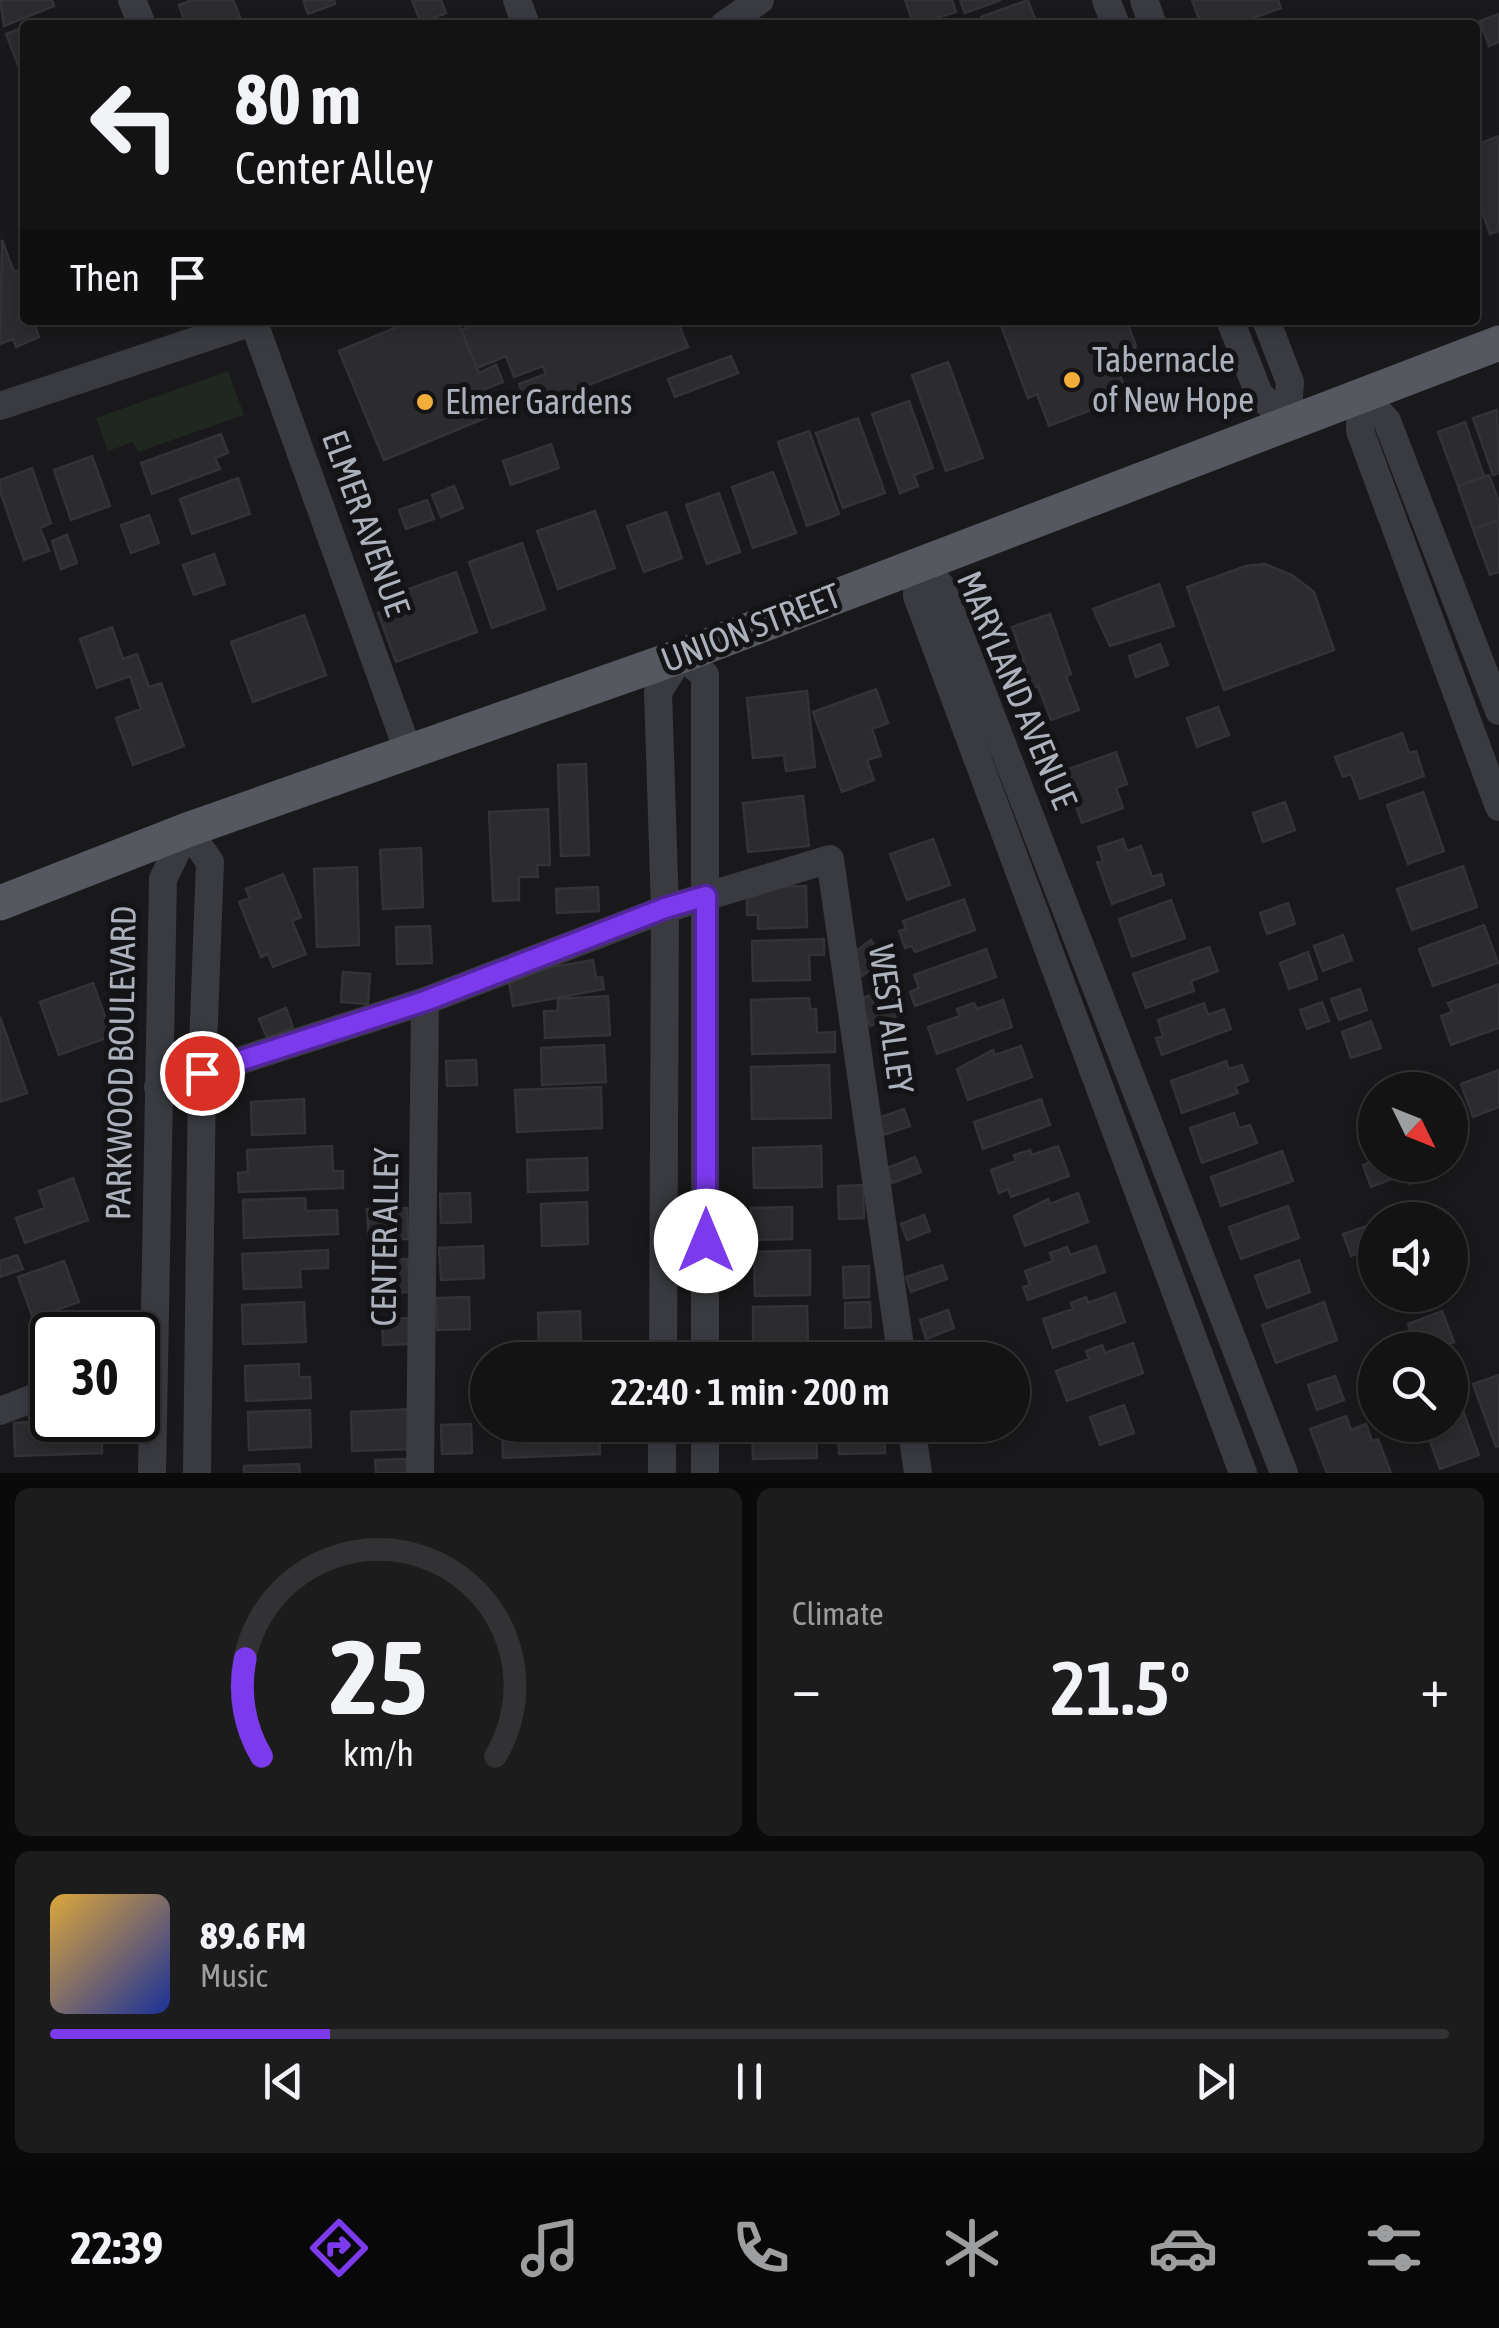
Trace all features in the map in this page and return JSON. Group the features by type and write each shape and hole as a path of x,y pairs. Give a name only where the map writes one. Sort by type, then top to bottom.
{"main road":[{"name":"UNION STREET","path":"0,903 188,830 681,656 1499,342"}],"street":[{"path":"731,20 760,0"},
{"path":"0,406 240,325"},
{"name":"ELMER AVENUE","path":"257,325 408,751"},
{"path":"1232,325 1259,394 1287,422"},
{"path":"1268,325 1290,382 1287,422"},
{"path":"1361,393 1388,420 1499,712"},
{"path":"1361,393 1360,431 1499,807"},
{"name":"MARYLAND AVENUE","path":"918,562 941,586 1284,1473"},
{"name":"MARYLAND AVENUE","path":"918,562 917,596 1244,1473"},
{"path":"663,1342 665,908 658,692 681,656 705,675 706,1342"},
{"path":"188,830 210,862 202,1073 198,1473"},
{"name":"PARKWOOD BOULEVARD","path":"149,1312 155,1210 163,879 188,830"},
{"name":"WEST ALLEY","path":"665,908 830,859 899,1342"},
{"path":"158,1087 425,1001 665,908"},
{"name":"CENTER ALLEY","path":"420,1473 425,1001"},
{"path":"1091,1063 1120,1050"},
{"path":"664,1125 706,1123"},
{"path":"155,1210 200,1209"},
{"path":"0,1411 30,1399"},
{"name":"PARKWOOD BOULEVARD","path":"150,1442 152,1473"},
{"path":"662,1442 662,1473"},
{"path":"705,1442 705,1473"},
{"path":"913,1442 918,1473"}],"shaded area":[{"path":"228,371 244,415 138,452 133,442 108,451 96,418"}],"building":[{"path":"0,0 52,0 54,6 4,26"},
{"path":"192,0 233,0 240,17 184,20 179,5"},
{"path":"303,0 334,0 335,4 308,14"},
{"path":"412,0 441,0 446,13 420,20"},
{"path":"905,0 952,0 956,12 930,20 912,20"},
{"path":"960,0 1001,0 965,13"},
{"path":"1028,0 1035,20 982,20 981,17"},
{"path":"1192,0 1278,0 1281,8 1248,20 1199,20"},
{"path":"1499,14 1499,42 1489,46 1480,21"},
{"path":"20,29 20,70 6,34"},
{"path":"1499,136 1499,231 1490,234 1480,206 1480,143"},
{"path":"2,240 14,272 20,270 20,325 35,325 39,337 16,347 13,339 0,344"},
{"name":"Elmer Gardens","path":"402,325 459,325 479,373 496,365 503,382 485,389 495,414 384,460 339,351"},
{"path":"475,325 679,325 688,347 528,408 519,384 546,374 543,366 514,377 506,356 477,368 461,330"},
{"name":"Tabernacle of New Hope","path":"1001,325 1128,325 1136,346 1127,361 1116,365 1128,396 1049,426 1037,394 1028,398"},
{"path":"731,356 738,373 675,397 668,379"},
{"path":"948,362 983,458 946,471 912,375"},
{"path":"909,401 933,468 914,475 918,486 900,493 872,414"},
{"path":"1497,410 1499,473 1493,475 1473,418"},
{"path":"858,418 885,493 843,508 816,433"},
{"path":"1465,422 1484,476 1458,486 1438,432"},
{"path":"809,431 839,514 807,526 778,442"},
{"path":"221,434 228,453 215,458 220,469 152,494 141,463"},
{"path":"551,444 559,468 511,485 503,461"},
{"path":"92,456 110,506 71,520 54,470"},
{"path":"32,468 51,523 40,528 49,551 24,560 0,491 0,480"},
{"path":"773,472 796,533 753,548 732,487"},
{"path":"1489,475 1499,502 1499,520 1473,529 1458,486"},
{"path":"238,478 250,514 192,534 180,499"},
{"path":"454,486 463,508 441,517 432,495"},
{"path":"719,493 740,552 707,564 686,505"},
{"path":"427,500 434,519 406,529 399,510"},
{"path":"595,511 615,568 558,589 537,531"},
{"path":"666,512 682,558 644,572 627,526"},
{"path":"149,515 159,543 131,553 121,525"},
{"path":"1499,520 1499,572 1490,575 1473,529"},
{"path":"67,535 77,563 61,569 52,541"},
{"path":"522,543 545,609 492,628 469,562"},
{"path":"214,554 225,584 194,595 183,565"},
{"path":"1265,564 1292,575 1314,592 1334,650 1224,690 1187,587 1246,566"},
{"path":"456,572 477,632 396,662 378,613 396,606 392,595"},
{"path":"1159,584 1174,626 1110,646 1093,609"},
{"path":"1050,614 1079,710 1051,720 1038,686 1033,688 1012,627"},
{"path":"304,615 326,675 253,702 231,642"},
{"path":"112,627 123,659 137,654 149,687 161,683 184,746 133,765 116,718 141,709 130,676 97,688 80,639"},
{"path":"1160,644 1168,665 1136,677 1129,656"},
{"path":"876,689 888,723 872,729 881,756 867,760 874,780 842,792 813,712"},
{"path":"807,691 815,767 786,771 784,755 753,758 747,698"},
{"path":"1218,707 1229,735 1197,747 1187,718"},
{"path":"1402,733 1409,753 1416,751 1424,776 1360,799 1351,774 1343,777 1335,757"},
{"path":"1116,752 1127,784 1116,788 1123,808 1082,823 1063,771"},
{"path":"586,764 589,855 561,856 558,765"},
{"path":"1423,792 1444,851 1408,864 1387,805"},
{"path":"803,796 809,846 748,852 743,803"},
{"path":"1285,802 1295,830 1263,842 1253,813"},
{"path":"548,809 550,865 537,865 538,877 519,877 519,900 493,901 489,812"},
{"path":"933,839 950,885 907,900 890,854"},
{"path":"1123,839 1127,851 1141,846 1152,877 1161,874 1164,885 1112,904 1097,862 1103,861 1098,847"},
{"path":"421,848 423,907 383,909 380,850"},
{"path":"1463,866 1477,907 1412,930 1397,889"},
{"path":"357,867 359,945 317,947 314,869"},
{"path":"283,874 301,917 292,921 306,954 273,967 268,954 261,957 239,902 250,898 246,889"},
{"path":"806,886 807,927 758,929 758,915 747,915 747,897 757,896 757,887"},
{"path":"598,887 599,911 557,913 556,889"},
{"path":"964,899 975,930 915,952 912,946 905,948 899,931 906,929 903,921"},
{"path":"1171,900 1185,938 1132,957 1119,919"},
{"path":"1288,903 1295,924 1267,934 1260,913"},
{"path":"1484,925 1498,963 1433,986 1419,949"},
{"path":"430,926 432,963 397,964 396,927"},
{"path":"1343,935 1352,960 1323,971 1314,946"},
{"path":"824,939 824,955 809,955 810,980 753,981 752,941"},
{"path":"871,940 885,960 862,976 848,957"},
{"path":"1209,947 1218,971 1191,981 1194,991 1146,1008 1133,974"},
{"path":"986,949 996,977 915,1006 910,992 919,988 914,975"},
{"path":"1308,952 1317,979 1289,989 1280,963"},
{"path":"593,960 596,978 602,977 604,989 513,1006 508,975"},
{"path":"343,972 370,974 368,1004 341,1002"},
{"path":"93,983 112,1036 59,1055 40,1002"},
{"path":"1499,984 1499,1028 1451,1045 1441,1016 1452,1012 1448,1003"},
{"path":"889,988 899,1015 870,1026 860,999"},
{"path":"1360,989 1367,1010 1339,1020 1331,999"},
{"path":"608,996 610,1035 545,1038 544,1011 558,1011 558,999"},
{"path":"809,998 810,1009 816,1009 817,1033 835,1032 835,1052 752,1054 751,1000"},
{"path":"1003,1000 1012,1027 937,1054 928,1027 960,1016 957,1009 974,1003 977,1009"},
{"path":"1322,1002 1329,1021 1307,1029 1300,1010"},
{"path":"1204,1003 1208,1015 1224,1009 1231,1029 1162,1055 1156,1038 1163,1036 1158,1020"},
{"path":"286,1008 293,1027 267,1038 259,1019"},
{"path":"0,1017 27,1093 0,1102"},
{"path":"1371,1021 1381,1048 1351,1058 1342,1032"},
{"path":"604,1045 606,1082 542,1085 541,1048"},
{"path":"1021,1046 1032,1077 968,1100 957,1069 993,1050 995,1055"},
{"path":"476,1060 477,1085 447,1086 446,1061"},
{"path":"1226,1061 1229,1069 1242,1065 1248,1081 1235,1086 1238,1093 1182,1113 1171,1081"},
{"path":"829,1065 831,1118 752,1119 751,1067"},
{"path":"1499,1070 1499,1107 1473,1117 1468,1103 1468,1081"},
{"path":"601,1087 602,1128 517,1132 515,1090"},
{"path":"304,1099 305,1133 252,1135 251,1102"},
{"path":"1041,1099 1050,1125 983,1149 974,1122"},
{"path":"904,1109 910,1126 884,1135 878,1118"},
{"path":"1234,1113 1239,1128 1250,1125 1257,1143 1202,1163 1190,1128"},
{"path":"332,1146 333,1171 343,1171 343,1188 239,1192 238,1173 248,1172 247,1150"},
{"path":"821,1146 822,1187 754,1188 753,1148"},
{"path":"1058,1146 1069,1176 1011,1197 1008,1189 999,1193 991,1170 1016,1161 1014,1155 1030,1150 1032,1155"},
{"path":"1282,1151 1293,1181 1221,1206 1211,1177"},
{"path":"915,1157 921,1172 892,1183 887,1168"},
{"path":"587,1158 588,1190 528,1192 527,1160"},
{"path":"73,1178 88,1220 25,1243 16,1218 45,1208 39,1191"},
{"path":"863,1185 864,1218 839,1219 838,1186"},
{"path":"470,1193 471,1222 441,1223 440,1194"},
{"path":"1078,1193 1088,1222 1025,1246 1014,1216 1048,1199 1050,1204"},
{"path":"305,1198 306,1211 337,1210 338,1234 244,1238 243,1200"},
{"path":"587,1202 588,1244 542,1246 541,1204"},
{"path":"1288,1206 1299,1238 1241,1259 1229,1227"},
{"path":"792,1207 792,1239 752,1240 751,1208"},
{"path":"407,1208 408,1239 369,1240 367,1209"},
{"path":"924,1215 930,1231 907,1240 901,1224"},
{"path":"1358,1229 1358,1253 1351,1256 1343,1234"},
{"path":"483,1246 484,1278 441,1280 439,1248"},
{"path":"1096,1246 1105,1272 1028,1300 1023,1287 1030,1285 1025,1271 1053,1261 1050,1253 1067,1247 1070,1255"},
{"path":"328,1250 328,1268 300,1269 301,1287 244,1289 242,1254"},
{"path":"810,1250 810,1295 755,1296 754,1252"},
{"path":"17,1255 23,1269 0,1277 0,1261"},
{"path":"408,1259 410,1292 380,1293 379,1260"},
{"path":"1299,1260 1310,1292 1267,1308 1255,1276"},
{"path":"64,1261 79,1302 50,1312 31,1312 18,1277"},
{"path":"942,1265 947,1279 911,1292 906,1277"},
{"path":"869,1266 869,1297 844,1298 843,1267"},
{"path":"1115,1293 1125,1322 1053,1348 1043,1319 1073,1309 1071,1303 1086,1297 1088,1303"},
{"path":"469,1297 470,1329 437,1330 436,1298"},
{"path":"304,1302 306,1342 243,1344 242,1305"},
{"path":"870,1302 871,1327 845,1328 845,1303"},
{"path":"1324,1302 1337,1340 1276,1363 1262,1325"},
{"path":"807,1306 808,1341 753,1342 753,1307"},
{"path":"948,1310 954,1328 926,1339 920,1320"},
{"path":"580,1311 581,1342 539,1342 538,1313"},
{"path":"1442,1312 1450,1332 1411,1332 1408,1324"},
{"path":"412,1318 413,1344 383,1345 382,1319"},
{"path":"1133,1343 1143,1373 1067,1401 1056,1371 1089,1359 1086,1351 1102,1345 1105,1353"},
{"path":"299,1364 299,1377 310,1377 311,1398 246,1401 245,1366"},
{"path":"1499,1375 1499,1446 1496,1447 1473,1384"},
{"path":"1335,1376 1344,1400 1317,1410 1308,1385"},
{"path":"1124,1405 1134,1433 1100,1445 1090,1417"},
{"path":"412,1409 414,1449 352,1451 351,1412"},
{"path":"310,1410 311,1447 249,1450 248,1412"},
{"path":"1346,1416 1351,1430 1358,1427 1358,1442 1379,1442 1391,1473 1327,1473 1310,1429"},
{"path":"30,1422 30,1442 102,1442 102,1453 15,1456 14,1423"},
{"path":"470,1424 472,1453 442,1454 441,1425"},
{"path":"1468,1425 1479,1455 1440,1469 1430,1442 1468,1442"},
{"path":"503,1442 600,1442 600,1454 503,1458"},
{"path":"752,1442 816,1442 817,1458 753,1459"},
{"path":"839,1442 885,1442 885,1453 839,1454"},
{"path":"406,1459 407,1473 376,1473 375,1460"},
{"path":"299,1464 300,1473 244,1473 244,1466"}],"place":[{"name":"Tabernacle of New Hope","path":"1072,380"},
{"name":"Elmer Gardens","path":"425,402"}],"route":[{"path":"202,1073 425,1001 665,908 706,896 706,1241"}]}
